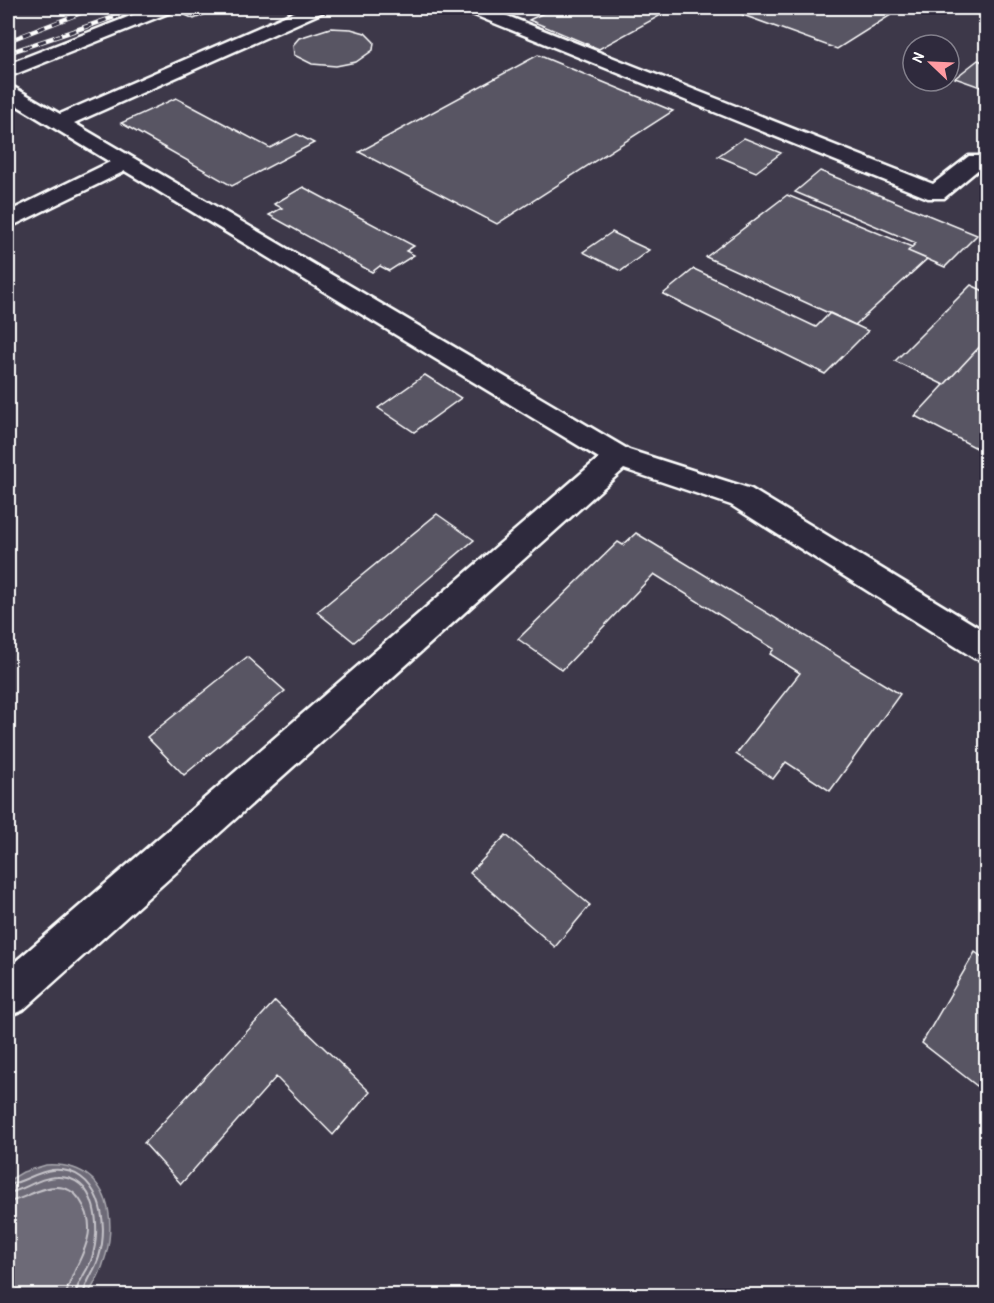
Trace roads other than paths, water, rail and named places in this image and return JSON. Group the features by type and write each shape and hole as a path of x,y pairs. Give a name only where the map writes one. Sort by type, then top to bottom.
{"lane":[{"path":"8,71 165,8"},
{"path":"49,116 317,8"},
{"path":"473,8 936,193 977,161"},
{"path":"11,94 618,457 741,497 987,648"},
{"path":"8,221 124,163"},
{"path":"8,995 618,457"}],"water":[{"path":"46,1165 71,1168 90,1177 102,1192 109,1211 110,1232 106,1254 98,1276 87,1295 8,1295 8,1181 23,1172"}],"railway":[{"path":"8,41 94,8"},
{"path":"8,53 141,8"}]}
